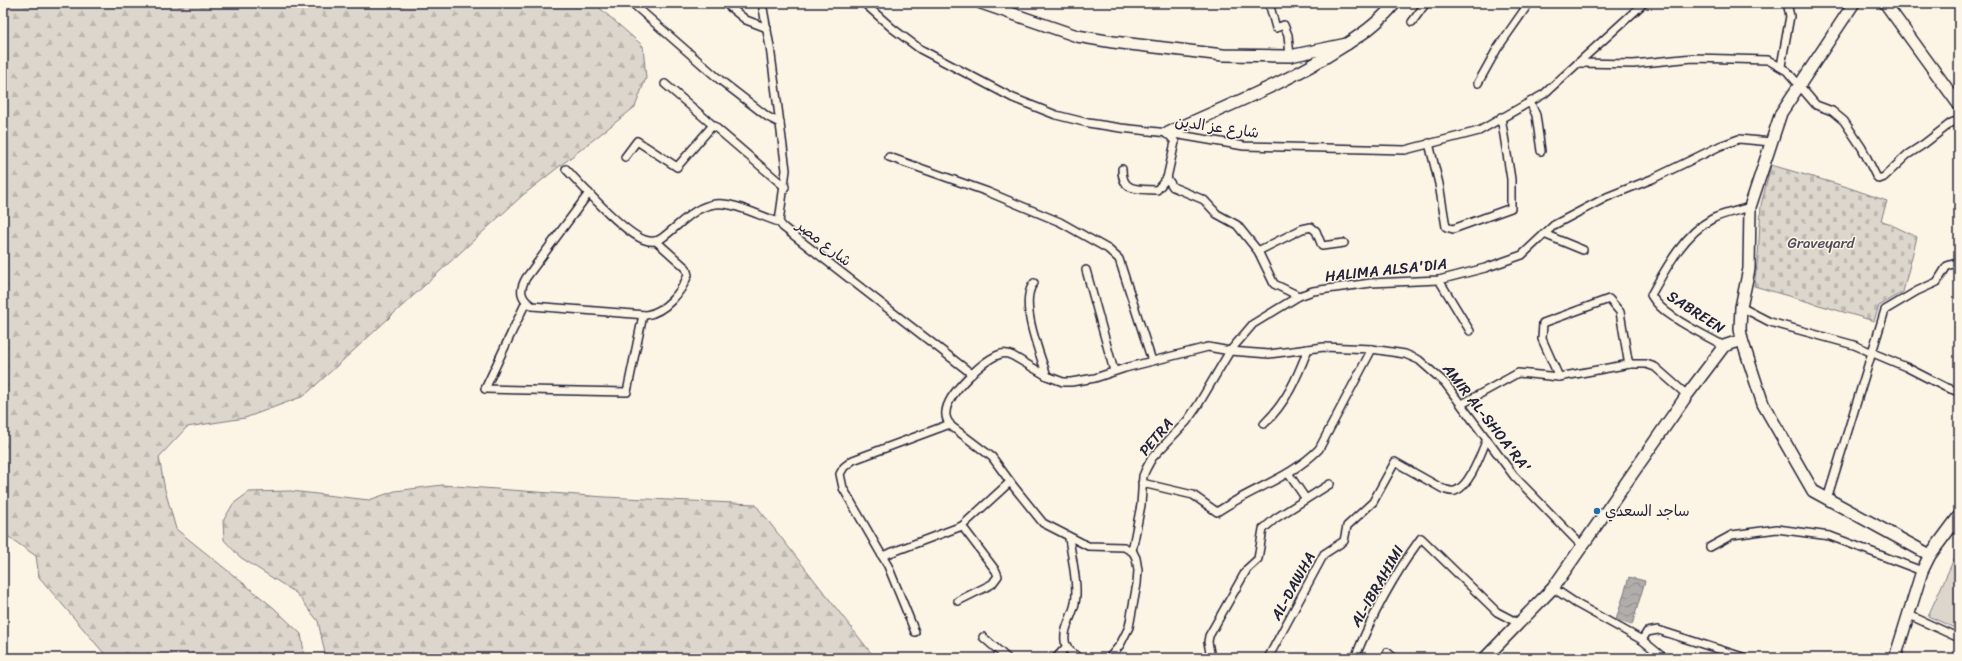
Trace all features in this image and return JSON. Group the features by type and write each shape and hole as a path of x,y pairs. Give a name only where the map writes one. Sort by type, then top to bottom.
{"street":[{"path":"632,3 720,80 768,117 780,124"},
{"path":"725,3 746,20 767,28"},
{"name":"شارع مصر","path":"762,3 767,28 786,170 779,222 783,227 972,374"},
{"name":"شارع عز الدين","path":"864,3 892,28 920,49 1013,98 1056,115 1088,123 1121,128 1168,132 1244,146 1405,150 1479,131 1501,117 1544,94 1644,3"},
{"path":"981,3 1069,34 1095,40 1223,55 1290,56 1347,44"},
{"path":"1269,3 1276,28 1284,25 1288,35 1290,56"},
{"path":"1122,169 1122,178 1125,184 1130,187 1157,190 1167,178 1175,144 1173,138 1168,132 1252,96 1311,67 1382,19 1395,3"},
{"path":"1412,22 1426,3"},
{"path":"1478,83 1497,49 1529,3"},
{"path":"1781,66 1790,16 1788,3"},
{"path":"1854,3 1781,113 1750,207 1749,268 1741,307 1740,329 1742,340 1763,404 1813,491 1930,555"},
{"path":"1885,3 1957,99"},
{"path":"1578,63 1633,64 1678,58 1768,60 1781,66 1816,106 1832,111 1844,121 1862,148 1875,175 1880,179 1884,177 1906,155 1959,120"},
{"path":"665,84 785,186"},
{"path":"1530,102 1536,115 1541,151"},
{"path":"1428,143 1439,184 1446,227 1454,230 1511,208 1510,179 1501,117"},
{"path":"625,157 637,141 677,167 713,125"},
{"name":"HALIMA ALSA'DIA","path":"1230,351 1253,324 1299,296 1313,291 1371,283 1439,280 1485,268 1522,254 1554,225 1607,197 1652,179 1735,140 1771,142"},
{"path":"889,157 988,192 1060,222 1108,249 1119,259 1152,361"},
{"path":"566,169 589,193 632,233 645,240 656,241 665,236 697,210 716,203 736,205 756,215 779,222"},
{"path":"1167,178 1173,188 1204,200 1217,214 1235,223 1258,251 1274,284 1299,296"},
{"path":"589,193 526,278 521,288 522,296 526,302 532,306 643,315 655,314 677,294 688,275 686,268 656,241"},
{"name":"SABREEN","path":"1724,346 1671,315 1655,301 1651,295 1668,264 1694,233 1712,219 1750,207"},
{"path":"1258,251 1302,229 1311,227 1316,231 1322,246 1344,243"},
{"path":"1544,234 1583,250"},
{"path":"1827,499 1885,310 1910,294 1937,282 1947,266 1959,262"},
{"path":"1086,270 1114,372"},
{"path":"1439,280 1470,331"},
{"path":"1034,283 1029,288 1028,310 1047,376"},
{"path":"1559,377 1542,339 1543,323 1609,299 1620,312 1628,360 1630,364"},
{"path":"526,302 485,389 626,392 643,315"},
{"path":"1741,307 1770,322 1854,346 1872,353 1906,367 1945,388 1959,392"},
{"path":"1485,658 1553,588 1687,395 1724,346 1742,340"},
{"name":"AMIR AL-SHOA'RA'","path":"972,374 978,368 999,355 1004,354 1013,356 1047,376 1064,382 1082,382 1152,361 1208,347 1230,351 1269,354 1324,347 1372,349 1405,354 1419,360 1441,379 1462,404 1514,476 1582,546"},
{"path":"1264,424 1283,402 1296,378 1308,349"},
{"path":"1142,483 1193,495 1217,512 1288,473 1320,449 1372,349"},
{"name":"PETRA","path":"1132,551 1141,505 1142,483 1146,469 1152,458 1191,415 1230,351"},
{"path":"1462,404 1513,374 1524,373 1559,377 1630,364 1646,364 1655,367 1687,395"},
{"path":"972,374 950,398 946,406 945,414 950,424 992,457 1043,523 1069,538 1088,546 1124,546 1132,551 1136,558 1138,570 1129,627 1120,645 1109,658"},
{"path":"915,632 882,556 843,488 840,478 841,470 853,460 950,424"},
{"name":"AL-DAWHA","path":"1268,658 1324,554 1344,541 1347,526 1373,502 1395,462 1442,489 1451,492 1457,490 1469,478 1487,440"},
{"path":"1288,473 1306,499"},
{"path":"882,556 962,526 1010,482"},
{"path":"1212,658 1208,642 1209,636 1247,569 1258,559 1263,529 1276,518 1330,484"},
{"path":"1895,658 1922,571 1930,555 1959,516"},
{"path":"958,601 992,584 998,576 996,571 962,526"},
{"path":"1710,547 1732,536 1778,529 1830,536 1922,571"},
{"path":"1069,538 1076,602 1068,624 1065,638 1067,646 1079,658"},
{"name":"AL-IBRAHIMI","path":"1355,658 1366,630 1384,596 1403,562 1421,538 1497,612 1518,623"},
{"path":"1553,588 1577,604 1642,640 1664,658"},
{"path":"1908,614 1959,638"},
{"path":"1642,640 1647,632 1658,630 1746,658"},
{"path":"983,637 1006,658"},
{"path":"1056,658 1067,646"},
{"path":"1387,652 1394,658"}],"green space":[{"path":"3,3 594,3 643,46 646,78 635,107 523,195 304,396 245,418 187,427 159,457 165,490 176,529 274,608 301,634 305,658 108,658 39,577 36,556 3,533"},
{"name":"Graveyard","path":"1771,165 1844,186 1887,201 1881,220 1917,237 1903,292 1879,306 1874,321 1754,286 1758,257 1761,205"},
{"path":"442,485 605,497 755,504 875,658 326,658 318,621 296,593 240,557 224,540 223,521 233,504 249,492 291,491 369,500 395,491"},
{"path":"1959,548 1959,630 1928,616"}],"water":[{"path":"1629,577 1645,581 1632,625 1616,620"}],"place":[{"name":"ساجد السعدي","path":"1597,511"}]}
